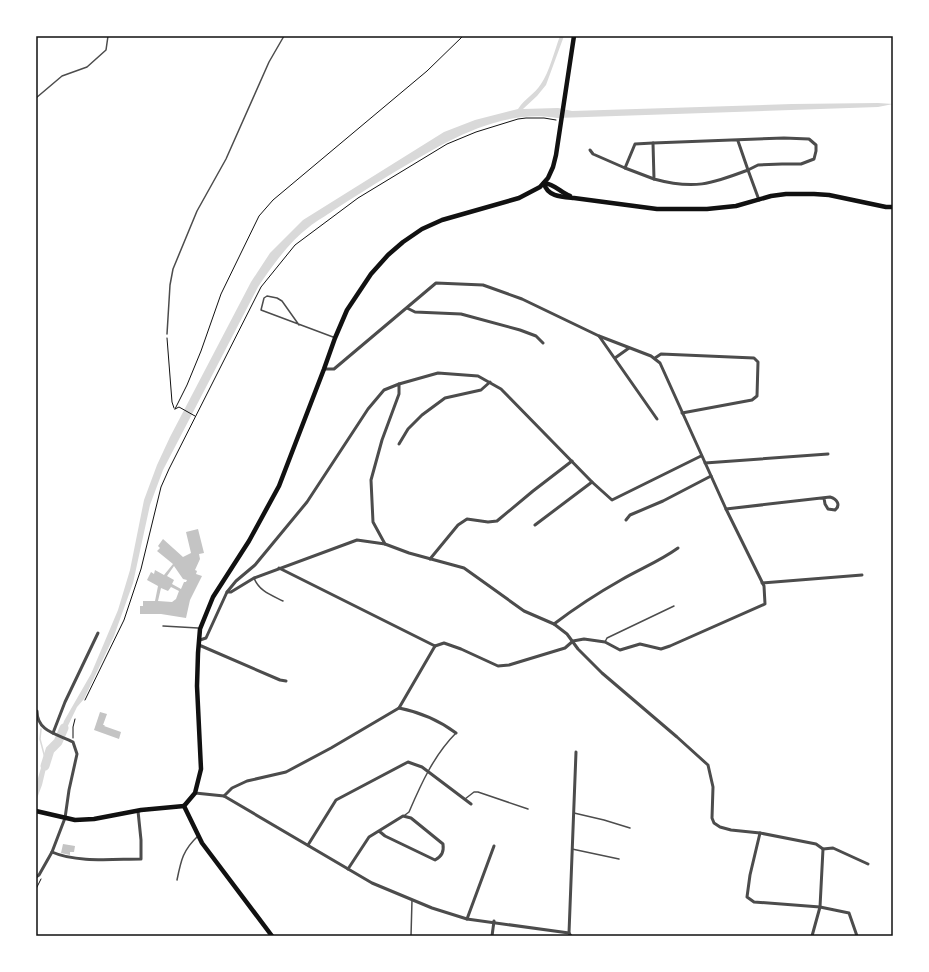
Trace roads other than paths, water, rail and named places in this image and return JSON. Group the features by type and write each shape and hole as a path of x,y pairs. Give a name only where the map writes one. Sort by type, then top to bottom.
{"main road":[{"path":"36,811 75,820 94,819 138,811 184,806 195,793 201,768 197,686 200,629 213,597 249,541 279,486 347,310 371,274 403,242 422,229 442,220 518,198 544,184 553,167 556,155 574,36"},
{"path":"544,184 549,184 564,194 574,198"},
{"path":"544,184 547,190 554,195 561,197 657,209 726,208 771,196 786,194 829,195 886,207 893,207"},
{"path":"184,806 202,843 272,936"}],"street":[{"path":"590,150 593,154 625,168 654,179 673,184 700,185 724,179 758,165 802,164 814,159 816,145 808,139 784,138 635,144 625,168"},
{"path":"738,141 759,200"},
{"path":"653,143 654,179"},
{"path":"224,796 232,788 247,781 286,772 331,748 399,708 435,646 444,643 498,666 509,665 565,648 573,641 584,639 605,642 620,650 640,644 661,649 765,604 764,586 701,456 660,363 655,358 599,336 522,299 483,285 436,283 334,369 324,369"},
{"path":"407,308 415,312 461,314 520,330 536,336 543,343"},
{"path":"599,336 657,419"},
{"path":"615,358 629,348"},
{"path":"655,358 661,354 754,358 758,362 757,396 752,400 682,413"},
{"path":"199,642 206,638 227,592 236,581 255,565 307,502 368,409 384,390 399,384 438,373 478,376 490,382 501,389 592,482 612,500 701,456"},
{"path":"399,444 408,429 422,415 445,398 481,390 490,382"},
{"path":"385,544 373,522 371,480 382,440 399,394 399,384"},
{"path":"705,463 828,454"},
{"path":"430,558 458,525 467,519 488,522 497,520 572,462"},
{"path":"626,520 630,515 711,476"},
{"path":"535,525 592,482"},
{"path":"726,509 830,497 834,498 838,505 837,508 835,510 828,509 824,498"},
{"path":"227,592 231,592 254,578 357,540 385,544 409,553 464,568 524,610 554,624 567,634 578,649 602,673 708,765 713,786 712,818 714,823 720,827 731,830 760,833 816,844 823,849 833,848 868,864"},
{"path":"554,624 620,580 668,555 678,548"},
{"path":"279,568 435,646"},
{"path":"762,583 862,575"},
{"path":"52,732 98,633"},
{"path":"199,642 280,680 286,681"},
{"path":"399,708 443,724 456,733"},
{"path":"36,877 39,875 52,852 65,818 69,790 77,754 73,742 45,729 38,722 37,711"},
{"path":"195,793 224,796 372,883 432,908 467,919 570,934 576,752"},
{"path":"308,845 336,800 408,762 422,767 471,804"},
{"path":"52,852 76,859 141,859 138,811"},
{"path":"348,869 369,837 403,816 411,818 443,844 444,850 441,857 435,860 385,836 379,831"},
{"path":"760,833 750,875 747,896 754,902 820,907 849,913 857,936"},
{"path":"467,919 494,846"},
{"path":"812,936 820,907 823,849"},
{"path":"492,936 494,922"}],"lane":[{"path":"36,98 62,76 87,67 106,50 108,36"},
{"path":"166,334 170,285 173,269 198,211 226,159 269,62 284,36"},
{"path":"299,324 282,301 277,298 267,296 264,298 261,310 335,338"},
{"path":"254,578 256,584 262,590 282,601"},
{"path":"605,642 607,638 674,606"},
{"path":"163,626 200,629"},
{"path":"403,816 409,812 428,772 442,749 456,733"},
{"path":"465,799 474,792 478,792 528,808"},
{"path":"574,813 630,828"},
{"path":"177,880 181,860 189,845 199,835"},
{"path":"572,848 620,859"},
{"path":"411,936 412,900"}],"waterway":[{"path":"45,766 50,750 58,742 64,728"},
{"path":"41,729 40,739 45,758"}]}
